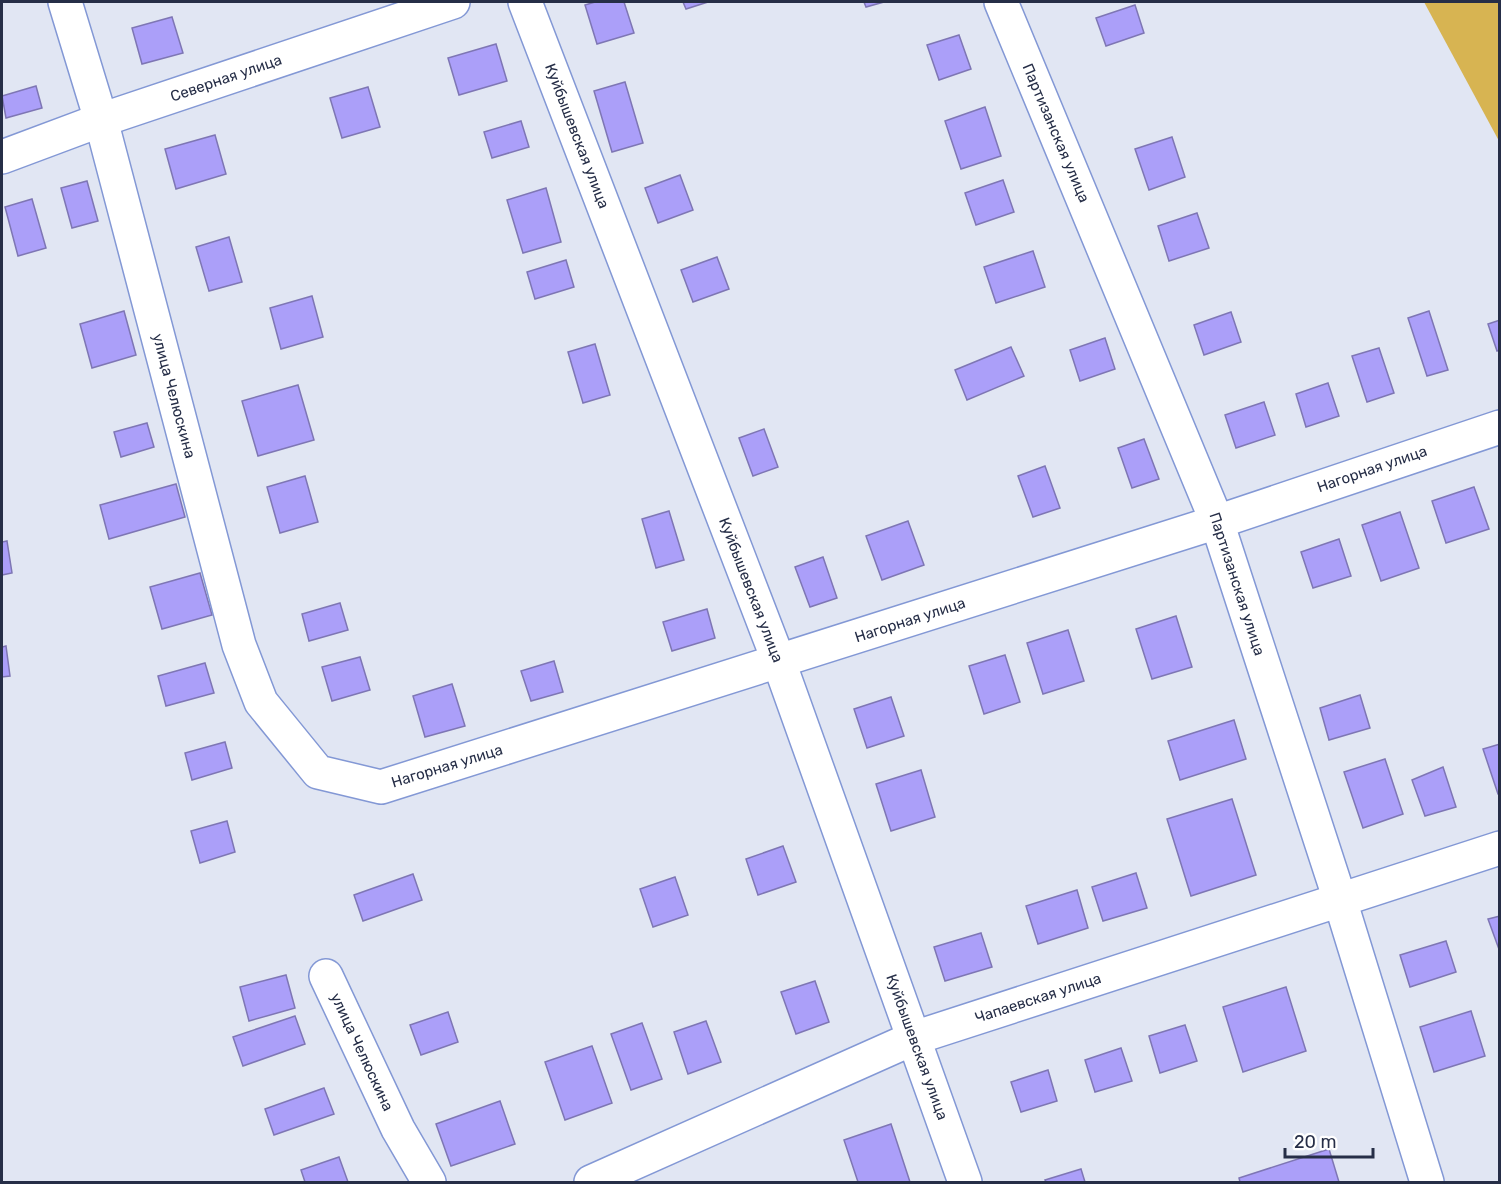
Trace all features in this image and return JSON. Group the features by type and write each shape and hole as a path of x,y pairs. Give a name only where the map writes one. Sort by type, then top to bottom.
{"street":[{"name":"улица Челюскина","path":"65,2 101,120 239,645 261,702 318,772"},
{"name":"Северная улица","path":"2,157 101,120 453,2"},
{"name":"Куйбышевская улица","path":"525,2 779,662 965,1182"},
{"name":"Партизанская улица","path":"1001,2 1217,522 1340,900 1427,1182"},
{"name":"Нагорная улица","path":"318,772 381,787 1217,522 1500,427"},
{"name":"Чапаевская улица","path":"591,1182 914,1038 1500,848"},
{"name":"улица Челюскина","path":"326,976 398,1129 429,1182"}],"shaded area":[{"path":"1424,2 1499,2 1499,141"}],"building":[{"path":"595,2 624,2 634,33 597,44 585,5"},
{"path":"683,2 708,2 686,9"},
{"path":"864,2 884,2 866,7"},
{"path":"1135,5 1144,33 1106,46 1096,18"},
{"path":"172,17 183,53 142,64 132,28"},
{"path":"959,35 971,69 939,80 927,45"},
{"path":"496,44 507,81 459,95 448,58"},
{"path":"625,82 643,143 612,152 594,91"},
{"path":"36,86 42,108 6,118 2,96"},
{"path":"368,87 380,127 342,138 330,98"},
{"path":"985,107 1001,156 961,169 945,121"},
{"path":"521,121 529,147 492,158 484,132"},
{"path":"215,135 226,174 176,189 165,149"},
{"path":"1172,137 1185,177 1149,190 1135,149"},
{"path":"680,175 693,210 658,223 645,188"},
{"path":"1003,180 1014,212 976,225 965,193"},
{"path":"87,181 98,221 72,228 61,188"},
{"path":"546,188 561,242 523,253 507,200"},
{"path":"32,199 46,248 18,256 5,207"},
{"path":"1197,213 1209,248 1169,261 1158,226"},
{"path":"229,237 242,282 209,291 196,247"},
{"path":"1033,251 1045,287 996,303 984,267"},
{"path":"717,257 729,289 693,302 681,270"},
{"path":"566,260 574,287 535,299 527,272"},
{"path":"312,296 323,337 281,349 270,308"},
{"path":"124,311 136,355 92,368 80,324"},
{"path":"1429,311 1448,370 1427,376 1408,318"},
{"path":"1231,312 1241,342 1204,355 1194,325"},
{"path":"1500,320 1500,350 1497,351 1488,324"},
{"path":"1105,338 1115,369 1080,381 1070,350"},
{"path":"595,344 610,395 583,403 568,352"},
{"path":"1011,347 1024,376 967,400 955,370"},
{"path":"1379,348 1394,393 1367,402 1352,356"},
{"path":"1328,383 1339,416 1306,427 1296,394"},
{"path":"298,385 314,440 258,456 242,401"},
{"path":"1264,402 1275,435 1236,448 1225,415"},
{"path":"147,423 154,447 121,457 114,432"},
{"path":"764,429 778,467 753,476 739,438"},
{"path":"1144,439 1159,479 1132,488 1118,448"},
{"path":"1045,466 1060,508 1033,517 1018,476"},
{"path":"305,476 318,522 280,533 267,487"},
{"path":"176,484 185,517 109,539 100,505"},
{"path":"1474,487 1489,529 1446,543 1432,501"},
{"path":"669,511 684,560 656,568 642,519"},
{"path":"1400,512 1419,568 1381,581 1362,525"},
{"path":"908,521 924,565 882,580 866,536"},
{"path":"1339,539 1351,576 1313,588 1301,552"},
{"path":"7,541 12,573 2,575 2,542"},
{"path":"823,557 837,598 810,607 795,567"},
{"path":"200,573 212,615 162,629 150,587"},
{"path":"340,603 348,630 309,641 302,614"},
{"path":"707,609 715,638 672,651 663,622"},
{"path":"1176,616 1192,667 1152,679 1136,629"},
{"path":"1068,630 1084,681 1043,694 1027,643"},
{"path":"6,646 10,676 2,677 2,647"},
{"path":"1005,655 1020,702 984,714 969,666"},
{"path":"360,657 370,690 332,701 322,667"},
{"path":"554,661 563,692 531,701 521,671"},
{"path":"205,663 214,693 166,706 158,676"},
{"path":"452,684 465,726 425,737 413,696"},
{"path":"1360,695 1370,728 1329,740 1320,708"},
{"path":"891,697 904,736 867,748 854,709"},
{"path":"1234,720 1246,759 1180,780 1168,741"},
{"path":"225,742 232,768 192,780 185,753"},
{"path":"1500,744 1500,794 1498,794 1483,749"},
{"path":"1385,759 1403,814 1363,828 1344,772"},
{"path":"1443,767 1456,807 1425,816 1412,780"},
{"path":"921,770 935,817 891,831 876,784"},
{"path":"1232,799 1256,875 1191,896 1167,819"},
{"path":"227,821 235,852 200,863 191,831"},
{"path":"783,846 796,882 758,895 746,859"},
{"path":"1136,873 1147,908 1103,921 1092,887"},
{"path":"413,874 422,900 363,921 354,895"},
{"path":"675,877 688,915 653,927 640,889"},
{"path":"1077,890 1088,928 1038,944 1026,906"},
{"path":"1500,916 1500,952 1488,919"},
{"path":"981,933 992,967 945,981 934,947"},
{"path":"1446,941 1456,972 1410,987 1400,955"},
{"path":"286,975 295,1008 249,1021 240,987"},
{"path":"815,981 829,1022 796,1034 781,992"},
{"path":"1286,987 1306,1051 1243,1072 1223,1007"},
{"path":"1471,1011 1485,1056 1434,1072 1420,1027"},
{"path":"448,1012 458,1042 421,1055 410,1025"},
{"path":"295,1016 305,1044 243,1066 233,1037"},
{"path":"706,1021 721,1062 688,1074 674,1032"},
{"path":"642,1023 662,1079 631,1090 611,1034"},
{"path":"1185,1025 1197,1061 1160,1073 1149,1036"},
{"path":"592,1046 612,1103 565,1120 545,1062"},
{"path":"1121,1048 1132,1081 1095,1092 1085,1060"},
{"path":"1048,1070 1057,1101 1021,1112 1011,1082"},
{"path":"324,1088 334,1114 274,1135 265,1109"},
{"path":"500,1101 515,1144 451,1166 436,1124"},
{"path":"891,1124 910,1182 858,1182 844,1140"},
{"path":"1329,1149 1339,1182 1240,1182 1239,1178"},
{"path":"339,1157 348,1182 305,1182 301,1170"},
{"path":"1081,1169 1085,1182 1046,1182 1045,1180"}]}
